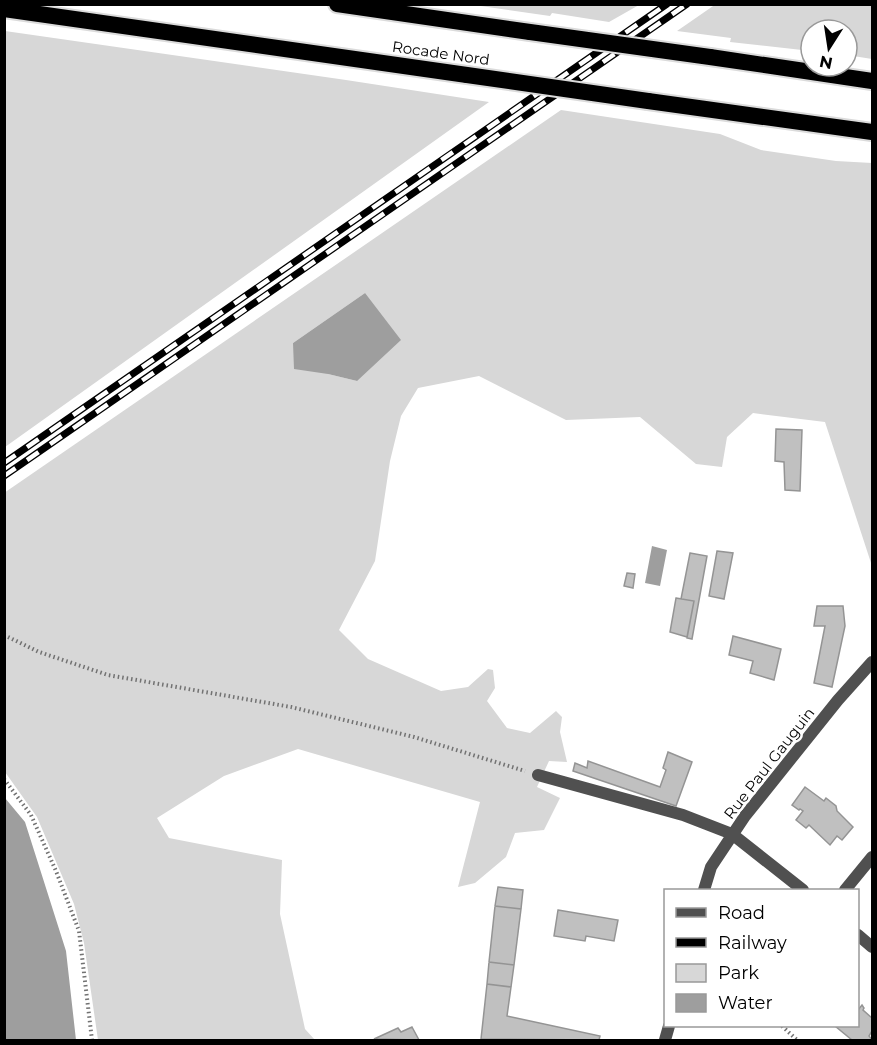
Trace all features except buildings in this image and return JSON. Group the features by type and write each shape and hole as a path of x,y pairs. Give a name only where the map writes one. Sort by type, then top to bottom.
{"highway":[{"path":"337,4 873,81"},
{"name":"Rocade Nord","path":"4,9 873,132"}],"street":[{"name":"Rue Paul Gauguin","path":"705,889 711,867 732,834 838,700 873,662"},
{"path":"538,775 683,815 732,834 801,889"},
{"path":"847,889 873,857"},
{"path":"859,936 873,947"}],"path":[{"path":"4,635 39,652 108,675 291,707 414,737 538,775"},
{"path":"4,779 31,815 79,931 92,1041"},
{"path":"783,1027 797,1041"}],"green space":[{"path":"716,4 872,5 872,59 859,57 859,18 799,18 799,50 730,42 731,38 677,31"},
{"path":"474,5 639,5 609,22 552,13 550,16"},
{"path":"5,31 346,80 489,102 5,447"},
{"path":"561,110 720,134 761,150 836,161 872,163 872,566 825,422 753,413 727,437 722,467 696,464 640,417 566,420 479,376 418,388 401,416 390,461 375,561 339,630 368,659 441,691 468,687 488,669 493,670 495,688 487,701 507,728 530,733 556,711 562,717 560,732 567,762 549,761 537,787 560,798 544,830 515,833 506,857 475,883 458,887 480,802 298,749 224,776 157,818 169,838 282,860 280,914 305,1029 315,1040 98,1040 84,943 74,904 37,817 5,772 4,493","holes":["365,293 357,381 328,374 293,343"]}],"water":[{"path":"365,293 401,340 357,381 294,369 293,343"},
{"path":"652,546 667,550 660,586 645,583"},
{"path":"5,798 25,822 66,951 76,1040 5,1040"}],"railway":[{"path":"4,463 667,4"},
{"path":"4,476 687,4"}]}
